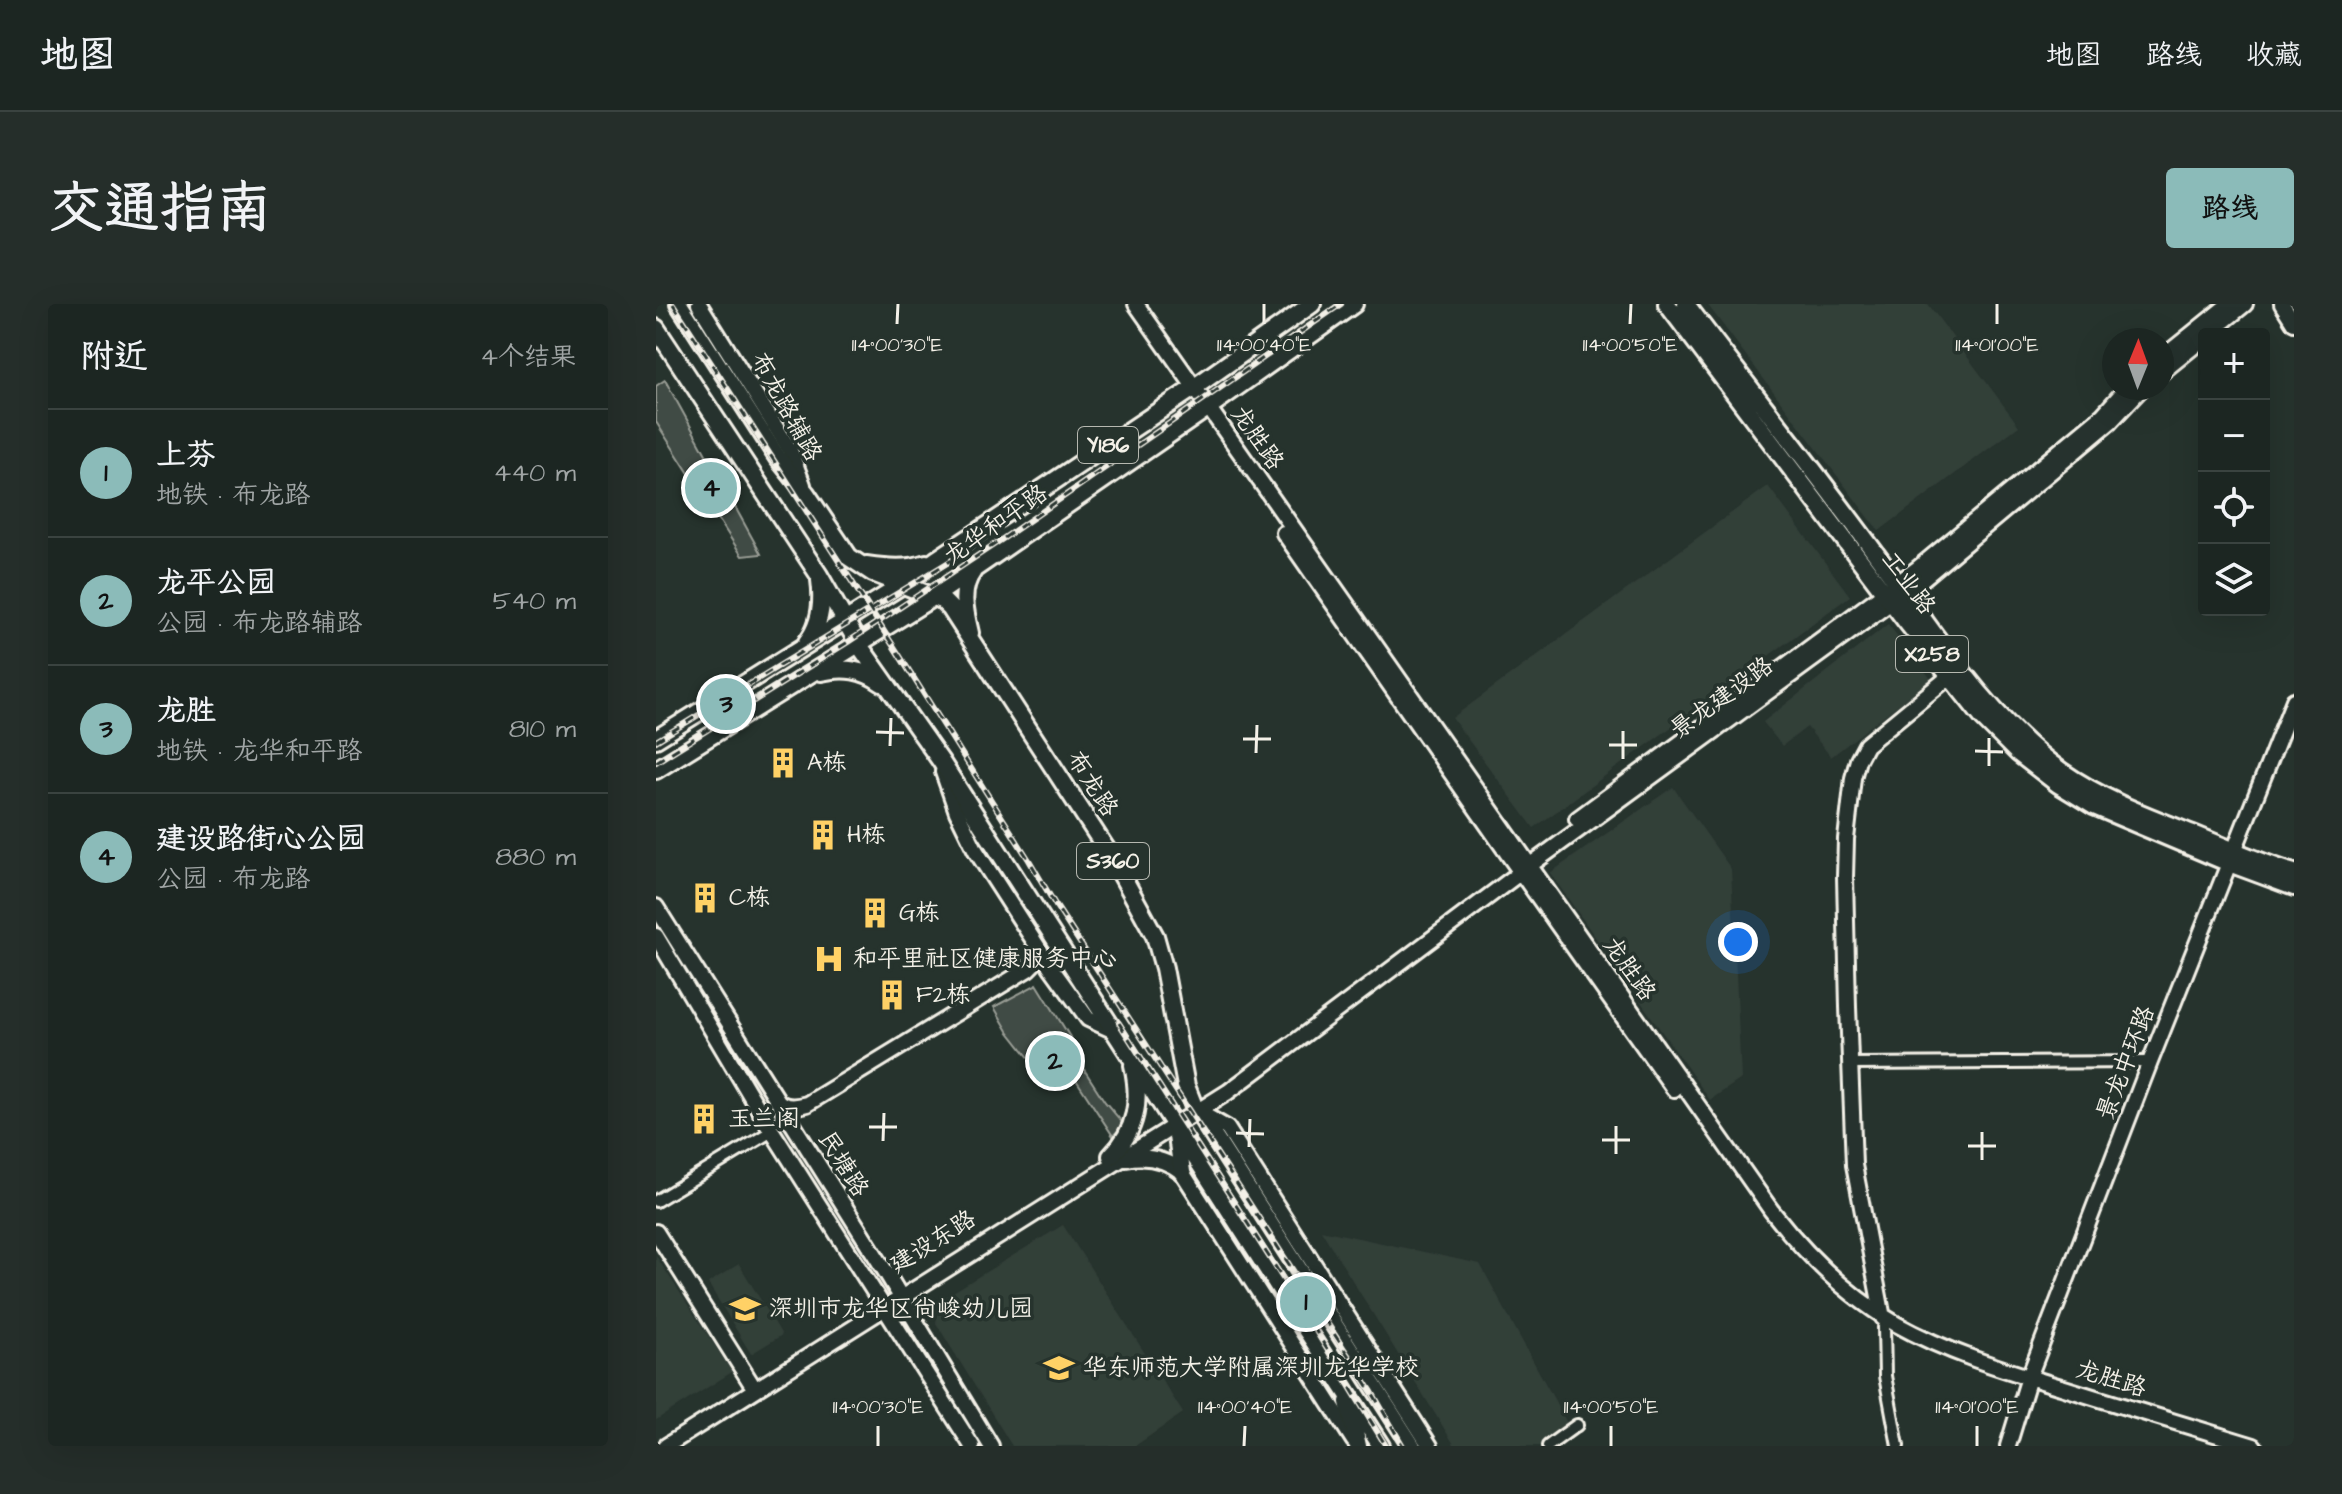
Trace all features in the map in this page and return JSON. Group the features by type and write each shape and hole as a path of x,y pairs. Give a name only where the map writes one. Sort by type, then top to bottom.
{"main road":[{"name":"布龙路","path":"679,304 778,458 806,493 843,550 856,563 873,573 935,596 950,608 1114,861 1155,936 1186,1086 1196,1108 1412,1446"},
{"name":"布龙路辅路","path":"699,304 790,450 806,493"},
{"name":"龙胜路","path":"1125,304 1191,390"},
{"name":"龙胜路","path":"1136,304 1191,390 1765,1217 1813,1272 1853,1306 1945,1357 2254,1446"},
{"name":"龙华和平路","path":"656,739 904,584 1191,390 1312,304"},
{"name":"龙华和平路","path":"656,770 935,596 1354,304"},
{"name":"工业路","path":"1667,304 1895,593 1988,703 2050,762 2080,783 2117,802 2294,887"},
{"name":"工业路","path":"1686,304 1895,593 1950,676 2002,738 2058,784 2106,812 2231,857 2294,873"},
{"path":"2174,348 2229,304"},
{"path":"2216,328 2245,304"},
{"path":"2282,304 2294,323"},
{"path":"656,328 819,575 859,645 940,760 1381,1446"},
{"path":"2174,362 2198,343"},
{"name":"景龙建设路","path":"1895,593 2103,415 2116,400"},
{"name":"景龙建设路","path":"1196,1108 1228,1092 1522,865 1895,593 2110,422 2131,400"},
{"path":"856,563 892,568 915,567 936,560"},
{"path":"973,570 965,585 964,595 973,644"},
{"path":"803,646 812,637 820,615 819,575"},
{"path":"808,676 851,669 874,677 887,686"},
{"path":"1883,1321 1854,1165 1845,877 1849,797 1858,760 1866,745 1950,676"},
{"name":"景龙中环路","path":"2008,1446 2027,1381 2294,700"},
{"path":"940,760 966,831 1039,949 1088,1019 1114,1031"},
{"name":"民塘路","path":"656,907 991,1446"},
{"name":"民塘路","path":"656,936 772,1131 972,1446"},
{"path":"777,1100 783,1105 807,1104 1028,969 1039,949"},
{"path":"800,1137 800,1120 809,1110 1038,973 1052,969"},
{"path":"1116,1158 1134,1119 1136,1082 1132,1059"},
{"path":"1196,1108 1227,1128 1430,1446"},
{"name":"建设东路","path":"662,1443 1196,1108"},
{"path":"1173,1122 1182,1172 1358,1446"},
{"path":"1116,1158 1157,1159 1182,1172"},
{"path":"656,1232 751,1383"},
{"name":"建设东路","path":"662,1443 751,1383 882,1305"},
{"name":"龙胜路","path":"2027,1381 2223,1446"},
{"path":"1346,1393 1358,1446"}],"street":[{"path":"1850,1064 2150,1062"},
{"path":"656,1201 772,1131"},
{"path":"1883,1321 1885,1376 1898,1446"},
{"path":"1548,1446 1577,1425"}],"shaded area":[{"path":"1707,304 1928,304 2019,426 1879,531"},
{"path":"665,380 761,554 742,556 656,422 656,386"},
{"path":"1768,486 1850,596 1534,828 1452,718"},
{"path":"1888,624 1931,679 1831,757 1807,727 1782,746 1763,722"},
{"path":"1673,787 1731,869 1741,1079 1710,1100 1550,873"},
{"path":"1037,984 1078,1050 1076,1057 1122,1122 1113,1136 1067,1066 1045,1078 1008,1031 994,1007"},
{"name":"华东师范大学附属深圳龙华学校","path":"1063,1225 1183,1413 1135,1446 1012,1446 936,1323 940,1300"},
{"path":"1321,1230 1480,1264 1567,1423 1540,1446 1455,1446"},
{"path":"656,1256 732,1372 656,1420"},
{"name":"深圳市龙华区尚峻幼儿园","path":"739,1264 782,1335 751,1354 708,1283"}],"railway":[{"path":"673,304 896,650 1056,906 1372,1392 1403,1446"},
{"path":"656,762 848,642 1004,538 1341,304"},
{"path":"656,741 952,560"},
{"path":"1119,1023 1300,1305 1386,1446"}],"place":[{"name":"建设路街心公园","path":"711,488"},
{"name":"龙胜","path":"726,704"},
{"name":"A栋","path":"783,763"},
{"name":"H栋","path":"823,835"},
{"name":"C栋","path":"705,898"},
{"name":"G栋","path":"875,913"},
{"name":"和平里社区健康服务中心","path":"829,959"},
{"name":"F2栋","path":"892,995"},
{"name":"龙平公园","path":"1055,1061"},
{"name":"玉兰阁","path":"704,1119"},
{"name":"上芬","path":"1306,1302"},
{"name":"深圳市龙华区尚峻幼儿园","path":"745,1309"},
{"name":"华东师范大学附属深圳龙华学校","path":"1059,1368"}]}
